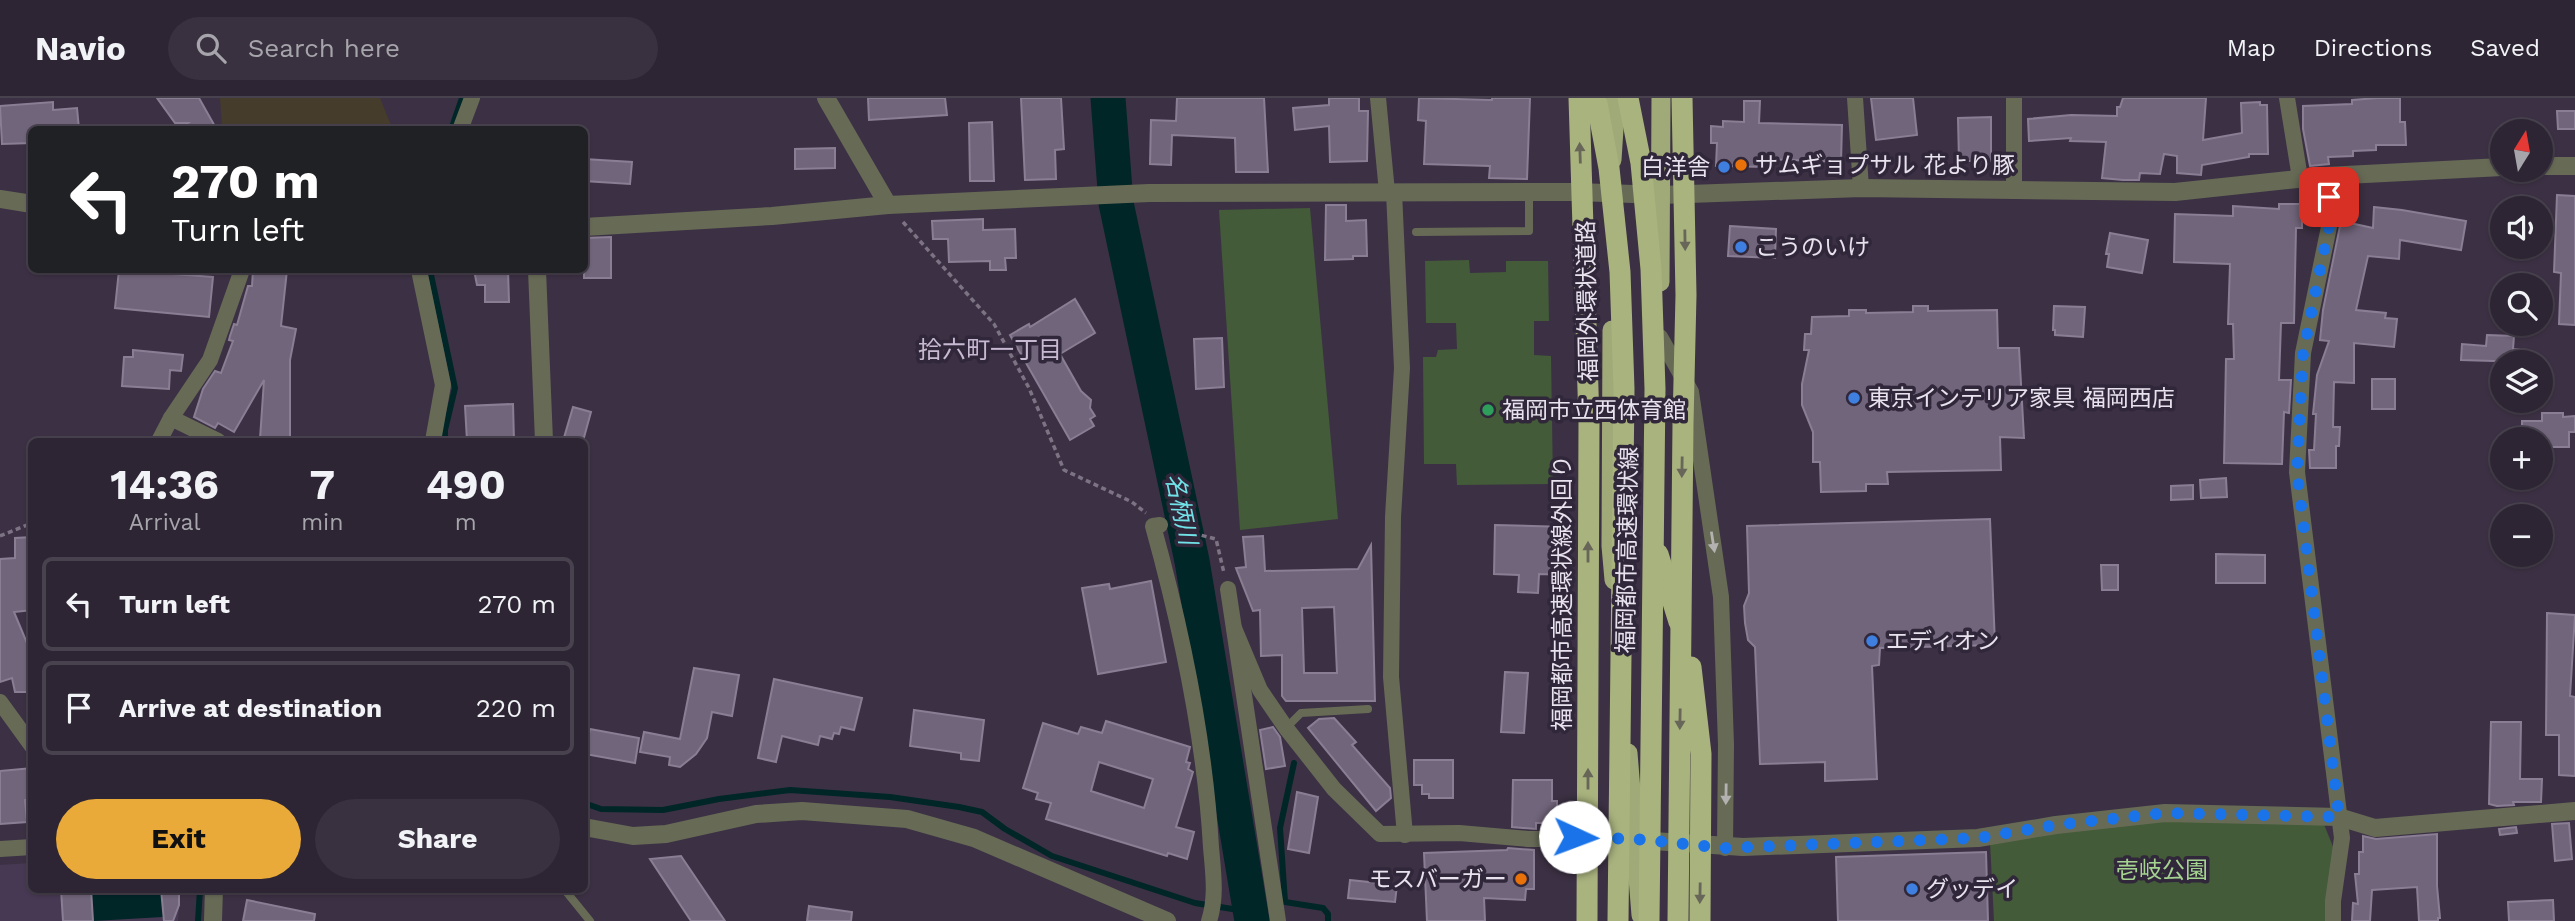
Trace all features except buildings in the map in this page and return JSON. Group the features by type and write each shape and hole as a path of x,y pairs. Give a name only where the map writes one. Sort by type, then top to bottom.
{"highway":[{"name":"福岡都市高速環状線外回り","path":"1578,98 1589,422 1587,921"},
{"path":"1596,98 1611,181 1620,272 1623,363 1618,921"},
{"name":"福岡外環状道路","path":"1616,98 1611,192 1611,546 1641,921"},
{"name":"福岡都市高速環状線","path":"1628,98 1644,190 1651,269 1655,389 1650,921"},
{"name":"福岡外環状道路","path":"1630,921 1658,554 1661,98"},
{"path":"1678,921 1686,295 1682,98"},
{"path":"1658,554 1689,654 1702,754 1700,921"}],"street":[{"path":"462,126 472,98"},
{"path":"826,98 887,205"},
{"path":"1378,98 1390,192 1402,368 1393,517 1391,677 1405,835"},
{"path":"1855,98 1861,188"},
{"path":"2014,98 2014,191"},
{"path":"2287,98 2300,178"},
{"path":"2553,166 2575,166"},
{"path":"588,227 772,216 887,205 1149,193 1611,192 1661,195 1861,188 2175,192 2300,178 2490,168"},
{"path":"2326,176 2331,217 2303,353 2297,472 2342,838 2333,901 2333,921"},
{"path":"0,199 28,203"},
{"path":"161,438 210,359 241,273"},
{"path":"420,273 443,385 434,438"},
{"path":"537,273 544,438"},
{"path":"1660,337 1691,392 1721,597 1727,745 1725,848"},
{"path":"171,418 212,438"},
{"path":"1160,525 1153,526 1174,606 1208,796 1211,911"},
{"path":"1228,589 1278,921"},
{"path":"1234,628 1261,690 1286,728 1334,789 1380,834 1459,833 1528,839 1635,839 1725,848 1978,838 2056,825 2165,813 2339,817 2375,828 2575,811"},
{"path":"0,702 28,740"},
{"path":"588,828 633,836 666,834 756,814 802,811 907,819 974,838 1167,921"},
{"path":"0,849 28,847"},
{"path":"213,921 214,893"}],"lane":[{"path":"1416,232 1529,231 1529,192"},
{"path":"1286,728 1300,713 1368,709"},
{"path":"567,893 590,921"}],"path":[{"path":"887,205 994,324 1029,387 1064,470 1132,502 1160,525 1216,539 1228,589"},
{"path":"0,536 28,525"}],"shaded area":[{"path":"220,98 380,98 391,125 395,126 222,126"},
{"path":"28,863 28,893 180,893 178,921 0,921 0,865"},
{"path":"91,893 161,893 163,917 93,921"}],"green space":[{"path":"1310,208 1338,519 1240,530 1219,210"},
{"name":"福岡市立西体育館","path":"1469,260 1470,273 1506,272 1506,261 1548,261 1549,321 1534,321 1534,355 1551,356 1553,484 1457,485 1456,464 1424,464 1423,357 1436,357 1438,350 1457,349 1456,323 1426,323 1425,261"},
{"name":"壱岐公園","path":"2166,818 2323,822 2334,849 2327,921 1994,921 1990,842"}],"waterway":[{"path":"452,126 462,98"},
{"name":"名柄川","path":"1108,98 1116,203 1192,561 1252,921"},
{"path":"431,273 455,388 445,438"},
{"path":"1294,763 1280,828 1285,902 1323,908 1328,914 1328,921"},
{"path":"588,804 601,809 663,810 719,799 790,790 890,797 959,807 982,812 1005,829 1052,856 1195,903 1251,912"},
{"path":"198,921 200,893"}],"place":[{"name":"サムギョプサル 花より豚","path":"1741,165"},
{"name":"白洋舎","path":"1724,167"},
{"name":"こうのいけ","path":"1741,247"},
{"name":"東京インテリア家具 福岡西店","path":"1854,398"},
{"name":"福岡市立西体育館","path":"1488,410"},
{"name":"エディオン","path":"1872,641"},
{"name":"モスバーガー","path":"1521,879"},
{"name":"グッデイ","path":"1912,889"}],"district":[{"name":"拾六町一丁目","path":"990,350"}],"route":[{"path":"1575,837 1635,839 1725,848 1978,838 2056,825 2165,813 2339,817 2297,472 2303,353 2331,217 2329,197"}]}
